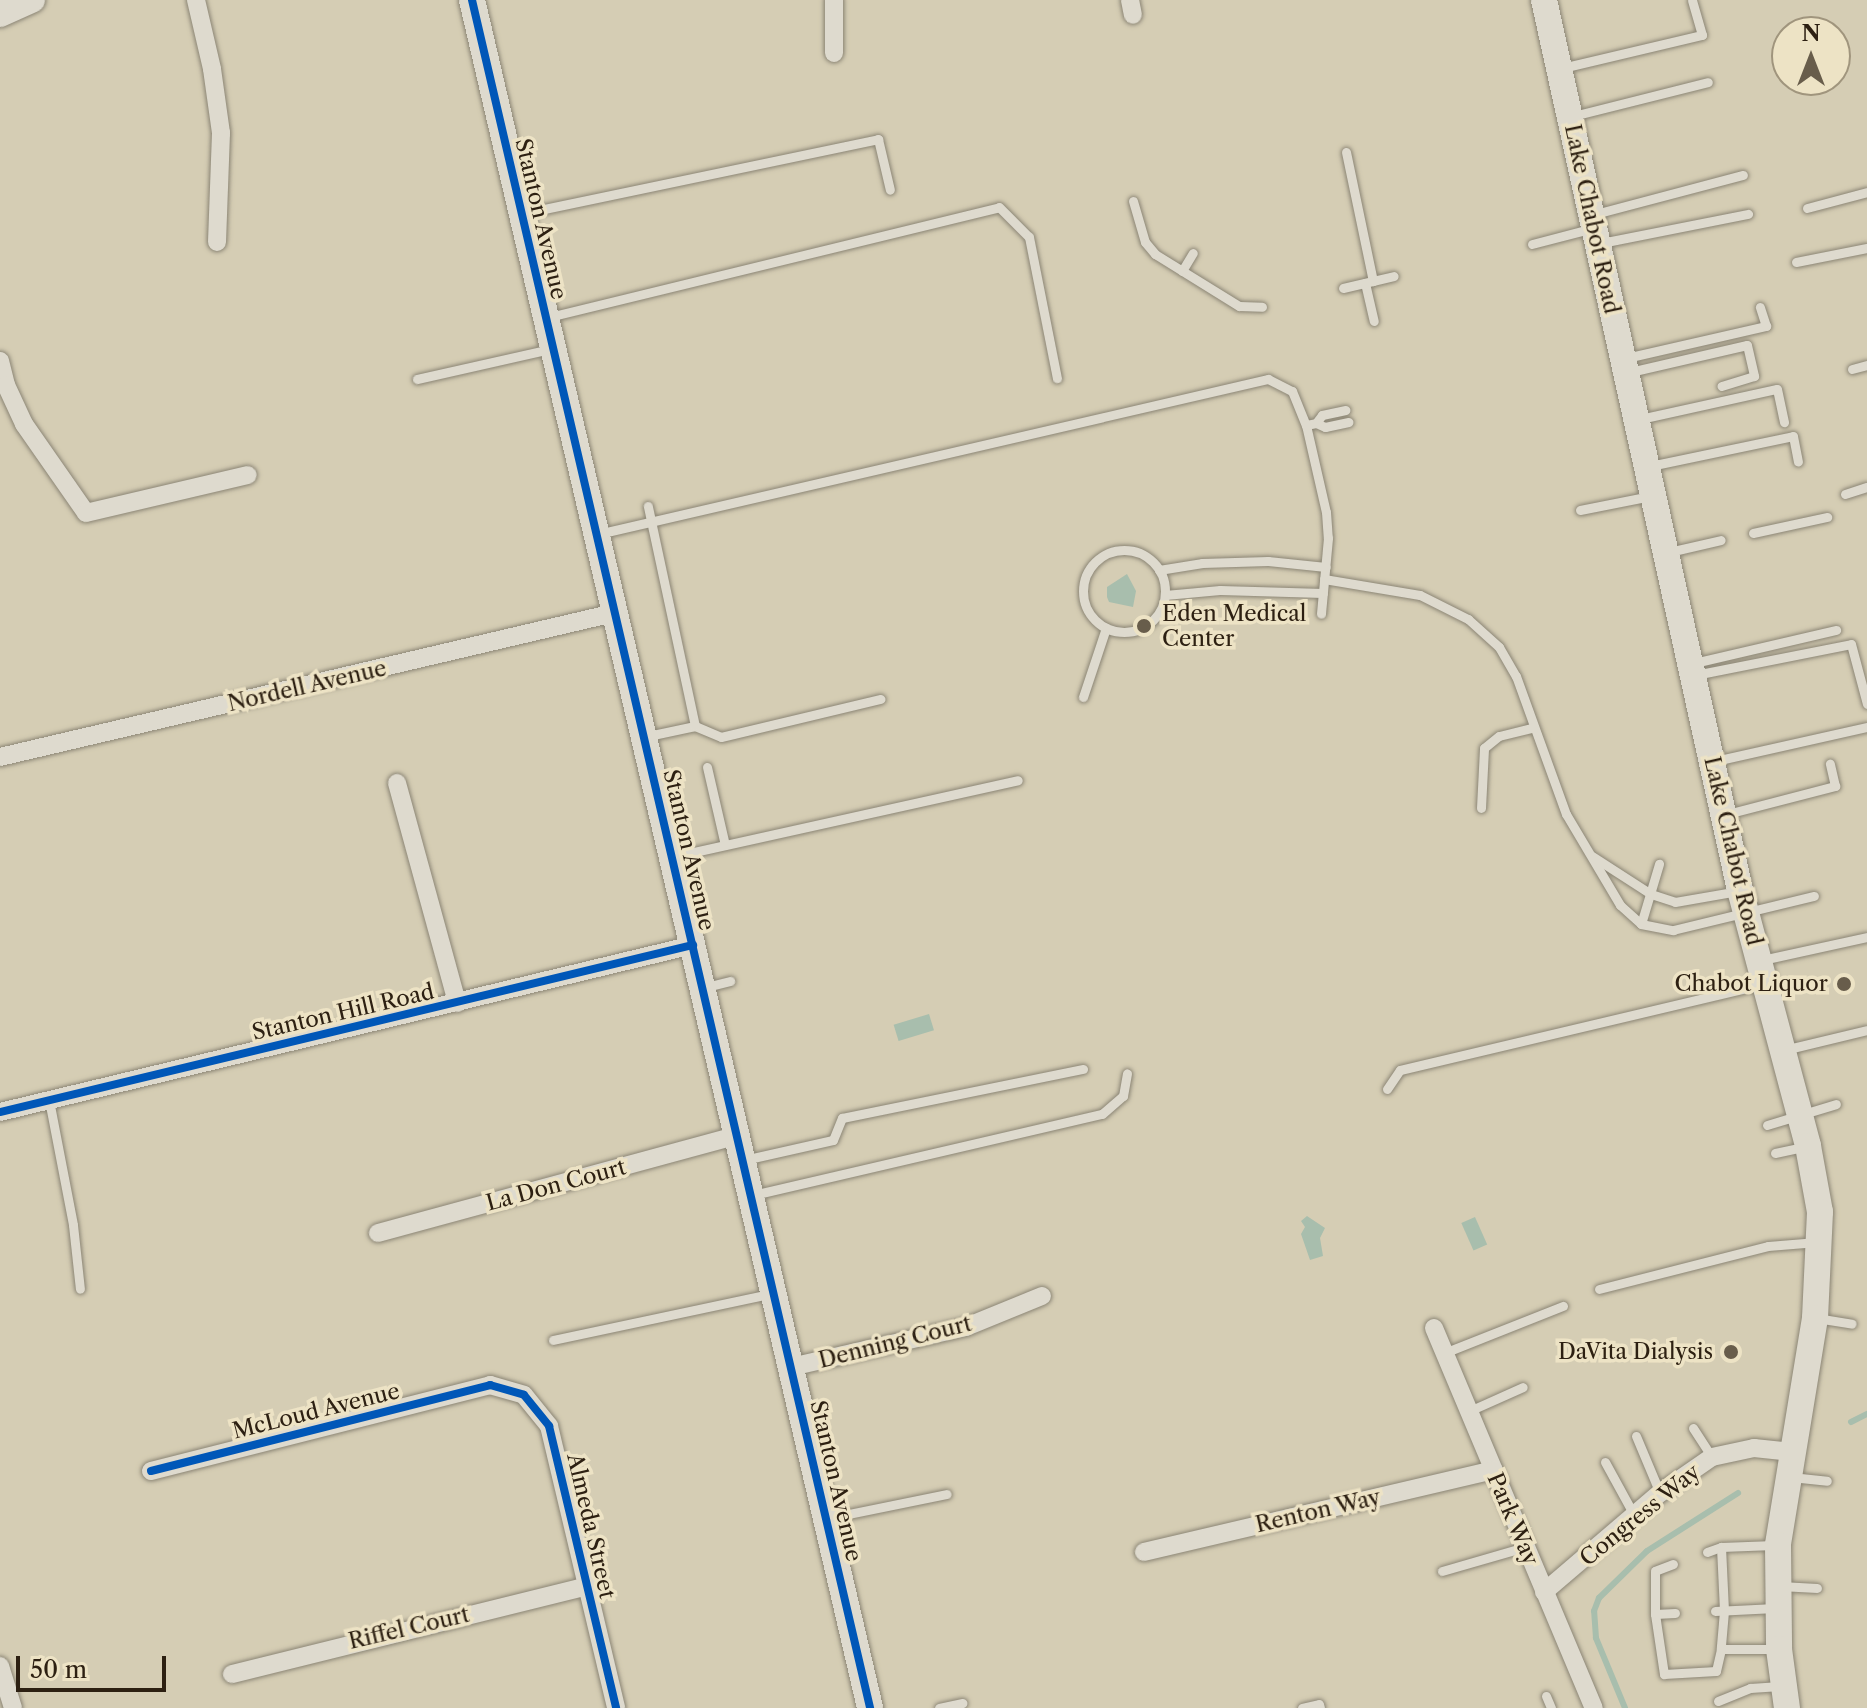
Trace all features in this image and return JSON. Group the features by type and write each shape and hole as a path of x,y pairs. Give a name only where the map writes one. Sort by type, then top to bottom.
{"street":[{"path":"0,14 32,0"},
{"path":"196,0 212,69 221,133 217,242"},
{"path":"834,0 834,53"},
{"name":"Lake Chabot Road","path":"1544,0 1743,901 1808,1146 1820,1212 1821,1242 1815,1318 1788,1464 1778,1545 1779,1649 1785,1697"},
{"name":"Stanton Avenue","path":"476,2 521,214 870,1708"},
{"path":"0,361 10,395 24,424 86,513 248,475"},
{"name":"Nordell Avenue","path":"0,757 614,613"},
{"path":"397,783 457,1003"},
{"name":"Stanton Hill Road","path":"0,1112 693,945"},
{"name":"La Don Court","path":"378,1233 737,1148"},
{"name":"Denning Court","path":"791,1367 966,1327 1042,1296"},
{"name":"Park Way","path":"1434,1328 1594,1708"},
{"name":"McLoud Avenue","path":"151,1471 490,1385"},
{"name":"Almeda Street","path":"490,1385 524,1395 549,1426 616,1708"},
{"name":"Congress Way","path":"1544,1592 1660,1493 1712,1457 1754,1448 1788,1464"},
{"name":"Renton Way","path":"1144,1552 1493,1470"},
{"name":"Riffel Court","path":"232,1674 260,1664 587,1586"},
{"path":"0,1666 13,1708"}],"lane":[{"path":"1559,68 1702,35 1692,0"},
{"path":"1570,117 1708,82"},
{"path":"521,214 878,139 890,190"},
{"path":"1346,152 1374,321"},
{"path":"1532,244 1595,229 1743,175"},
{"path":"1807,208 1867,192"},
{"path":"1133,201 1145,242 1155,254 1239,306 1262,307"},
{"path":"546,318 999,207 1029,237 1057,378"},
{"path":"1595,229 1748,214"},
{"path":"1796,262 1867,248"},
{"path":"1182,271 1193,253"},
{"path":"1343,288 1394,276"},
{"path":"1625,365 1766,326 1760,307"},
{"path":"1625,365 1747,345 1754,376 1721,386"},
{"path":"417,379 553,349"},
{"path":"1852,369 1867,365"},
{"path":"596,535 1260,379 1276,380 1292,391 1311,424 1326,512 1326,567 1321,614"},
{"path":"1637,420 1777,389 1784,422"},
{"path":"1311,424 1322,415 1345,410"},
{"path":"1311,424 1325,427 1348,422"},
{"path":"1647,467 1793,436 1798,462"},
{"path":"1845,494 1867,487"},
{"path":"1580,510 1653,496"},
{"path":"648,506 695,726"},
{"path":"1753,533 1827,517"},
{"path":"1666,553 1721,540"},
{"path":"1120,550 1135,552 1159,570 1165,595 1162,607 1144,627 1132,631 1106,628 1085,606 1083,592 1093,564 1105,554 1120,550"},
{"path":"1159,570 1202,563 1268,561 1326,567"},
{"path":"1324,579 1420,595 1468,619 1499,647 1516,676 1566,814 1620,905 1641,924 1673,930 1743,901"},
{"path":"1165,595 1220,590 1323,593"},
{"path":"1083,697 1106,628"},
{"path":"1692,670 1836,630"},
{"path":"1692,670 1851,644 1867,704"},
{"path":"644,737 695,726 721,737 881,699"},
{"path":"1481,808 1484,748 1499,736 1534,727"},
{"path":"1712,762 1867,727"},
{"path":"1724,815 1835,786 1830,764"},
{"path":"707,767 725,845"},
{"path":"672,857 1018,780"},
{"path":"1589,854 1651,894 1675,902 1814,896"},
{"path":"1641,924 1659,864"},
{"path":"1387,1089 1400,1070 1762,972 1867,937"},
{"path":"703,988 730,981"},
{"path":"1781,1050 1867,1030"},
{"path":"737,1148 833,1140 842,1118 1083,1069"},
{"path":"749,1195 1102,1114 1123,1096 1127,1073"},
{"path":"49,1100 71,1211 80,1289"},
{"path":"1767,1125 1836,1104"},
{"path":"1775,1153 1808,1146"},
{"path":"1599,1289 1768,1246 1821,1242"},
{"path":"553,1340 773,1293"},
{"path":"1444,1353 1563,1306"},
{"path":"1815,1318 1852,1324"},
{"path":"1467,1412 1523,1387"},
{"path":"1693,1428 1712,1457"},
{"path":"1636,1436 1660,1493"},
{"path":"1605,1462 1634,1515"},
{"path":"1788,1464 1827,1481"},
{"path":"826,1519 947,1494"},
{"path":"1707,1552 1721,1547 1778,1545"},
{"path":"1442,1571 1525,1547"},
{"path":"1673,1564 1655,1571 1655,1614 1664,1674 1716,1671 1721,1649 1721,1547"},
{"path":"1719,1611 1817,1588"},
{"path":"1655,1614 1675,1613"},
{"path":"1721,1649 1779,1649"},
{"path":"1718,1701 1750,1688 1785,1697"},
{"path":"1546,1696 1551,1708"},
{"path":"939,1708 962,1703"},
{"path":"1302,1708 1319,1704 1320,1708"}],"shaded area":[{"path":"1127,574 1136,591 1133,607 1109,602 1107,597 1107,587"},
{"path":"929,1014 934,1030 899,1041 894,1025"},
{"path":"1307,1216 1325,1228 1320,1238 1323,1256 1310,1260 1301,1234 1305,1227 1301,1221"},
{"path":"1475,1217 1487,1244 1473,1251 1461,1223"}],"waterway":[{"path":"1851,1422 1867,1414"},
{"path":"1625,1708 1596,1638 1594,1611 1599,1598 1647,1551 1738,1493"}],"cycle path":[{"path":"472,0 870,1708"},
{"path":"0,1112 693,945"},
{"path":"151,1471 490,1385 524,1395 549,1426 616,1708"}],"place":[{"name":"Eden Medical Center","path":"1144,626"},
{"name":"Chabot Liquor","path":"1844,984"},
{"name":"DaVita Dialysis","path":"1731,1352"}]}
